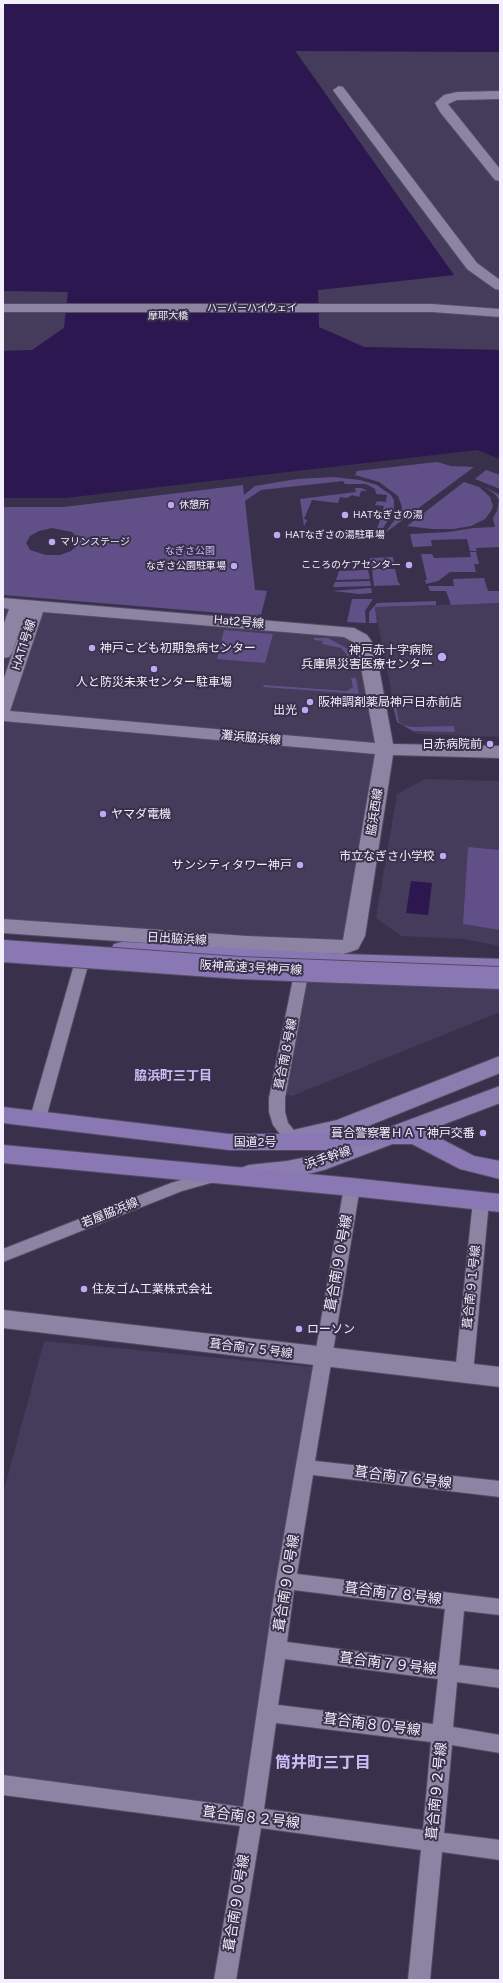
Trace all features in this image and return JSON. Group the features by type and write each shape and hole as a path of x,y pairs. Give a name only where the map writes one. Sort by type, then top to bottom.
{"highway":[{"name":"阪神高速3号神戸線","path":"3,940 227,955 343,961 500,966"},
{"name":"阪神高速3号神戸線","path":"3,952 240,968 500,978"},
{"name":"国道2号","path":"3,1115 229,1142 327,1142 393,1135 416,1136 468,1163 500,1170"},
{"path":"3,1154 352,1187 490,1202"}],"main road":[{"name":"浜手幹線","path":"229,1142 293,1139 314,1135 345,1126 500,1064"},
{"name":"浜手幹線","path":"218,1175 264,1173 316,1164 500,1094"}],"street":[{"path":"339,90 472,266 500,286"},
{"path":"500,95 457,96 448,98 441,103 444,109 500,177"},
{"name":"ハーバーハイウェイ","path":"3,302 435,301 500,305"},
{"name":"ハーバーハイウェイ","path":"3,308 432,308 500,313"},
{"name":"摩耶大橋","path":"3,316 443,316 500,321"},
{"name":"Hat2号線","path":"11,603 348,632 361,639 366,646 384,755"},
{"name":"HAT1号線","path":"3,653 11,603"},
{"name":"HAT1号線","path":"3,708 37,605"},
{"name":"灘浜脇浜線","path":"3,716 384,755 500,765"},
{"name":"灘浜脇浜線","path":"3,729 384,755 500,752"},
{"name":"脇浜西線","path":"351,944 355,936 384,755"},
{"name":"日出脇浜線","path":"3,926 122,936 247,943 343,947 351,944"},
{"path":"3,952 289,971 303,964 500,982"},
{"path":"38,1118 83,958"},
{"name":"葺合南８号線","path":"293,1139 281,1125 277,1112 277,1098 303,964"},
{"path":"436,1119 428,1128 430,1138 439,1149"},
{"name":"若屋脇浜線","path":"3,1256 177,1187 218,1175"},
{"name":"葺合南９０号線","path":"225,1980 252,1818 286,1582 352,1187"},
{"name":"葺合南９１号線","path":"464,1373 490,1202"},
{"name":"葺合南７５号線","path":"3,1319 323,1357 500,1376"},
{"name":"葺合南７６号線","path":"305,1467 500,1489"},
{"name":"葺合南７８号線","path":"286,1582 500,1607"},
{"name":"葺合南９２号線","path":"419,1980 455,1602"},
{"name":"葺合南７９号線","path":"276,1649 500,1679"},
{"name":"葺合南８０号線","path":"267,1713 442,1734 500,1744"},
{"name":"葺合南８２号線","path":"3,1785 500,1850"}],"shaded area":[{"path":"3,3 500,3 500,52 295,51 454,275 318,290 319,327 364,347 500,350 500,459 477,450 65,498 3,498 3,351 32,350 64,328 68,292 3,291"},
{"path":"295,50 500,52 500,350 364,347 319,327 318,290 453,275"},
{"path":"3,291 68,291 64,328 32,350 3,351"},
{"path":"3,603 219,620 361,639 385,749 351,944 3,926"},
{"name":"神戸赤十字病院 兵庫県災害医療センター","path":"500,603 500,737 418,734 397,722 375,607"},
{"name":"市立なぎさ小学校","path":"425,779 500,781 500,946 464,939 401,936 376,918 397,794"},
{"path":"411,881 432,883 428,915 406,913"},
{"path":"313,979 500,990 500,1012 292,1096 283,1093 306,983"},
{"path":"44,1341 313,1367 245,1812 3,1778 3,1494"}],"green space":[{"path":"437,462 451,466 474,467 385,533 401,511 402,507 398,496 379,482 355,475 357,471"},
{"path":"486,470 500,475 500,489 475,479"},
{"name":"なぎさ公園","path":"333,477 360,480 377,485 391,495 394,500 394,511 380,533 376,532 381,517 383,517 385,513 382,512 384,506 375,505 377,501 386,502 387,495 376,494 375,489 366,484 345,484 343,481 261,490 245,501 255,590 267,591 261,615 258,614 258,616 3,595 3,507 64,507 243,485 244,495 255,486 297,479","holes":["52,528 72,532 77,537 78,545 71,551 60,555 46,555 30,550 26,543 30,536 39,531"]},
{"path":"464,482 479,487 490,497 493,506 485,519 471,526 453,529 432,529 407,526"},
{"path":"485,487 500,495 500,547 476,548 477,551 470,551 467,539 431,540 432,546 413,547 410,534 495,527 493,518 497,511 499,500 495,494"},
{"path":"355,488 362,488 367,491 361,491 359,497 352,495 347,498 340,497 338,503 312,500 304,519 307,520 304,526 300,499 356,492"},
{"path":"470,552 476,552 479,564 474,564 476,572 450,572 438,581 426,584 425,580 427,580 421,554 432,554 434,558 471,557"},
{"path":"393,557 395,566 371,567 370,558"},
{"path":"372,569 395,569 398,582 401,585 374,586"},
{"path":"368,570 370,579 336,580 339,571"},
{"path":"484,578 488,591 500,591 500,603 451,605 446,591 430,591 428,586 454,586 453,579"},
{"path":"370,581 371,586 333,587 335,582"},
{"path":"371,588 372,593 360,594 332,591"},
{"path":"352,599 373,599 365,611 366,623 347,622"},
{"path":"436,601 436,605 375,607 377,623 369,623 369,612 377,603"},
{"path":"224,630 273,634 265,663 217,659"},
{"path":"314,638 328,638 352,651 354,663 347,663 347,655 341,648 322,644 323,641 314,640"},
{"path":"351,678 356,678 359,694 263,687 264,685 347,691 353,687"},
{"path":"393,706 396,706 399,722 403,725 412,727 454,726 455,732 413,731 397,722"},
{"path":"468,847 500,850 500,930 463,924"}],"place":[{"name":"休憩所","path":"171,505"},
{"name":"HATなぎさの湯","path":"345,515"},
{"name":"HATなぎさの湯駐車場","path":"277,535"},
{"name":"マリンステージ","path":"52,542"},
{"name":"こころのケアセンター","path":"409,565"},
{"name":"なぎさ公園駐車場","path":"234,566"},
{"name":"神戸こども初期急病センター","path":"92,648"},
{"name":"神戸赤十字病院 兵庫県災害医療センター","path":"442,657"},
{"name":"人と防災未来センター駐車場","path":"154,669"},
{"name":"阪神調剤薬局神戸日赤前店","path":"310,702"},
{"name":"出光","path":"305,710"},
{"name":"日赤病院前","path":"490,744"},
{"name":"ヤマダ電機","path":"103,814"},
{"name":"市立なぎさ小学校","path":"443,856"},
{"name":"サンシティタワー神戸","path":"300,865"},
{"name":"葺合警察署ＨＡＴ神戸交番","path":"483,1133"},
{"name":"住友ゴム工業株式会社","path":"84,1289"},
{"name":"ローソン","path":"299,1329"}],"district":[{"name":"脇浜町三丁目","path":"173,1076"},
{"name":"筒井町三丁目","path":"323,1763"}]}
